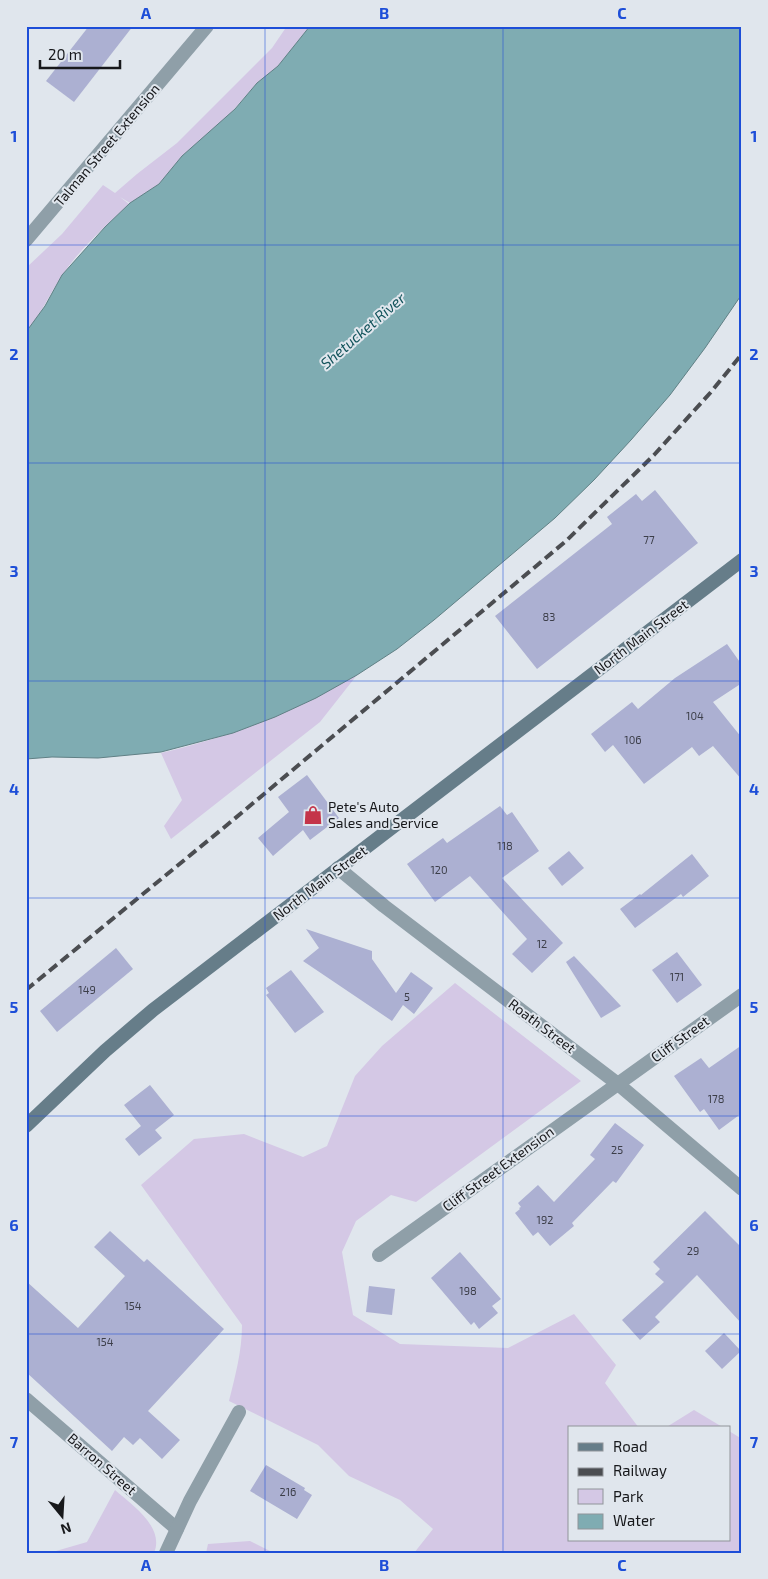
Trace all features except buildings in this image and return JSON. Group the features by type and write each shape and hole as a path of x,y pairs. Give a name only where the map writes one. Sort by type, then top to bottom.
{"main road":[{"name":"North Main Street","path":"26,1126 73,1080 131,1029 338,868 742,560"}],"street":[{"name":"Talman Street Extension","path":"26,240 207,26"},
{"name":"Roath Street","path":"338,868 391,912 618,1084 742,1188"},
{"name":"Cliff Street","path":"618,1084 742,995"},
{"name":"Cliff Street Extension","path":"379,1255 618,1084"},
{"name":"Barron Street","path":"26,1399 177,1529"},
{"path":"166,1553 190,1501 239,1412"}],"green space":[{"path":"287,26 310,26 278,66 257,83 228,116 182,156 159,184 130,203 120,197 129,204 76,256 26,332 26,268 62,234 103,185 115,193 177,143 272,48"},
{"path":"357,675 320,722 171,839 164,826 182,800 161,753 213,739 262,722"},
{"path":"455,983 581,1081 416,1202 391,1195 356,1221 342,1252 353,1315 400,1344 508,1348 574,1314 616,1365 605,1383 637,1426 568,1426 568,1542 730,1542 730,1432 742,1439 742,1553 414,1553 433,1529 400,1500 349,1476 318,1445 229,1401 236,1373 242,1325 141,1185 194,1139 244,1134 303,1157 327,1146 355,1076 382,1046"},
{"path":"694,1410 721,1426 668,1426"},
{"path":"115,1490 145,1517 151,1526 155,1534 156,1543 154,1553 49,1553 87,1542"},
{"path":"250,1541 274,1553 206,1553 208,1544"}],"water":[{"name":"Shetucket River","path":"310,26 742,26 742,294 670,395 594,480 555,518 434,620 397,649 357,675 316,698 275,717 233,733 161,752 98,758 52,757 26,759 26,332 45,306 62,275 105,227 130,203 159,184 182,156 235,109 257,83 278,66"}],"railway":[{"path":"26,990 227,825 566,541 654,455 711,392 742,354"}],"place":[{"name":"Pete's Auto Sales and Service","path":"313,815"}]}
